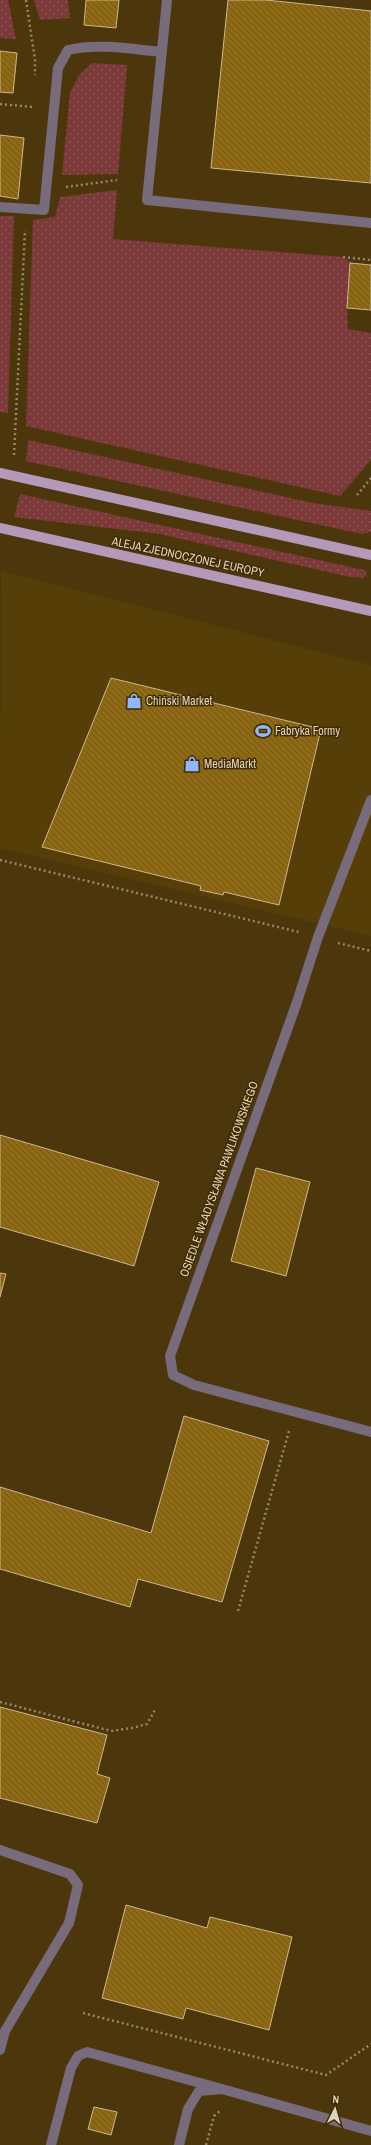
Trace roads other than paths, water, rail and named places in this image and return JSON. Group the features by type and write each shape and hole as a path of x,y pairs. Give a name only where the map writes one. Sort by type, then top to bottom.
{"main road":[{"path":"0,473 371,554"},
{"name":"ALEJA ZJEDNOCZONEJ EUROPY","path":"0,528 371,611"},
{"path":"359,552 371,548"}],"street":[{"path":"168,0 147,200 371,222"},
{"path":"0,207 44,210 58,68 68,50 81,47 99,47 162,52"},
{"name":"OSIEDLE WŁADYSŁAWA PAWLIKOWSKIEGO","path":"371,800 318,937 296,1005 170,1356 173,1375 194,1385 371,1432"},
{"path":"0,1850 70,1874 78,1885 69,1923 5,2031 0,2050"},
{"path":"52,2145 71,2068 78,2056 87,2052 371,2131"},
{"path":"179,2145 188,2109 199,2091 222,2089"}],"place":[{"name":"Chiński Market","path":"134,701"},
{"name":"Fabryka Formy","path":"263,731"},
{"name":"MediaMarkt","path":"192,764"}]}
